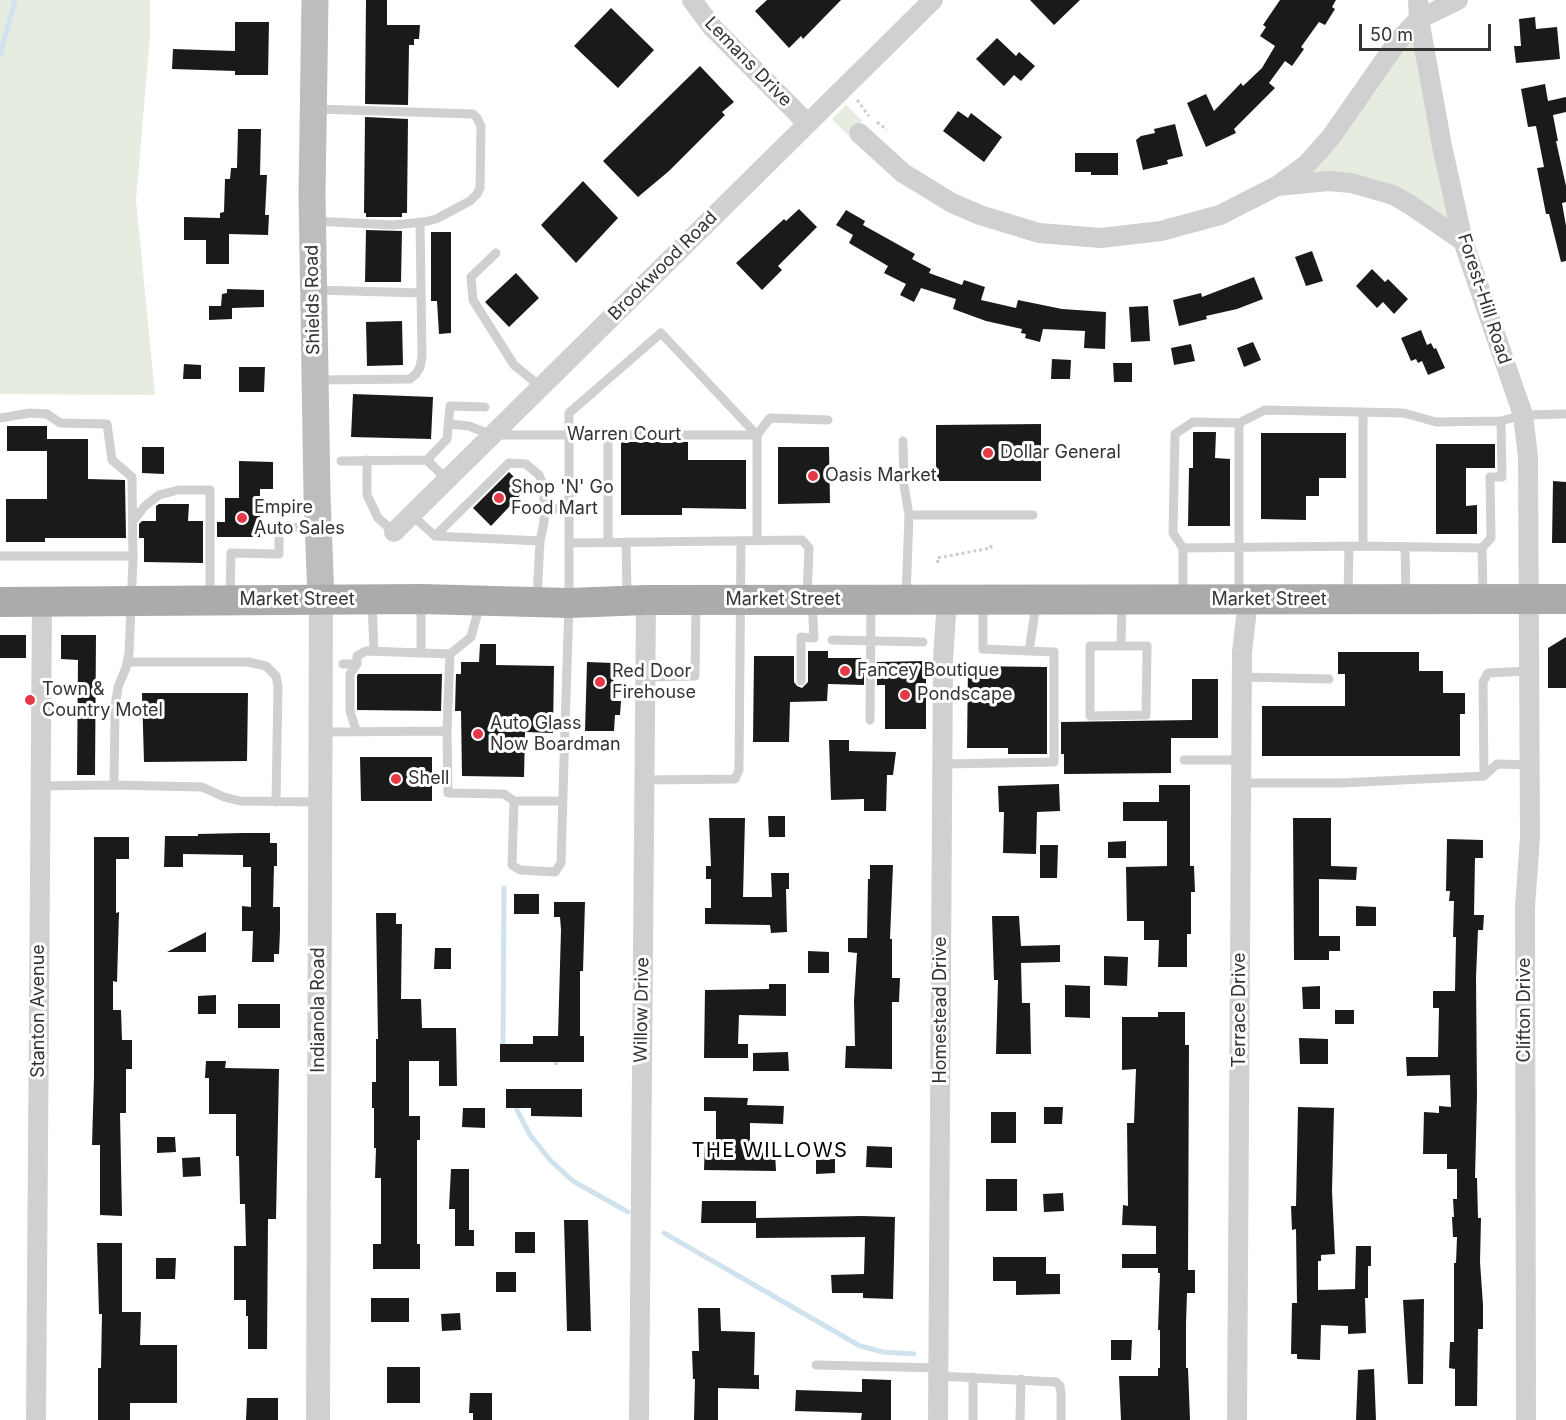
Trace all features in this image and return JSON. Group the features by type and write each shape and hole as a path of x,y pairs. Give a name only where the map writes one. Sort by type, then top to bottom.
{"main road":[{"name":"Shields Road","path":"315,0 312,221 321,600"},
{"name":"Market Street","path":"0,602 421,599 568,603 636,600 1566,599"}],"street":[{"name":"Lemans Drive","path":"692,0 712,27 807,123"},
{"name":"Brookwood Road","path":"394,532 933,0"},
{"path":"859,133 903,173 952,203 1009,225 1066,236 1101,238 1133,236 1191,225 1220,215 1277,186 1307,164 1330,137 1418,9 1458,0"},
{"name":"Forest-Hill Road","path":"1418,9 1442,146 1463,241 1522,415 1528,457 1529,599"},
{"path":"1277,186 1329,181 1372,188 1393,195 1409,204 1463,241"},
{"name":"Clifton Drive","path":"1526,1420 1525,907 1530,837 1529,599"},
{"name":"Indianola Road","path":"318,1420 321,600"},
{"name":"Willow Drive","path":"636,600 644,677 639,1420"},
{"name":"Homestead Drive","path":"938,1420 943,659 947,600"},
{"name":"Terrace Drive","path":"1237,1420 1243,600"},
{"name":"Stanton Avenue","path":"36,1420 42,601"}],"lane":[{"path":"312,221 393,225 420,222 436,219 470,201 480,188 481,126 473,114 313,109"},
{"path":"315,380 410,379 416,374 422,357 420,222"},
{"path":"496,253 471,277 473,300 514,364 541,387"},
{"path":"313,290 422,293"},
{"path":"514,801 512,865 520,870 555,872 561,863 570,507 569,413 661,333 757,435"},
{"path":"427,460 447,439 450,406 485,407"},
{"path":"1183,600 1183,548 1173,533 1175,434 1193,422 1239,423 1265,410 1404,413 1436,422 1501,421 1522,415 1566,414"},
{"path":"1363,412 1363,546"},
{"path":"0,418 30,413 46,414 60,423 107,424 112,460 132,477 133,556 129,653 118,687 115,707 114,785"},
{"path":"757,541 757,435 770,418 828,420"},
{"path":"1483,599 1482,548 1491,538 1490,477 1502,477 1501,421"},
{"path":"1239,423 1239,548 1243,600"},
{"name":"Warren Court","path":"448,424 469,426 492,435 757,435"},
{"path":"608,436 608,542"},
{"path":"903,441 904,484 909,515 906,600"},
{"path":"342,460 427,460 447,480"},
{"path":"367,460 367,495 378,518 394,532"},
{"path":"435,536 509,463 526,464 539,475 544,488 537,603"},
{"path":"133,521 145,506 159,495 178,490 210,490 220,600"},
{"path":"544,509 570,507"},
{"path":"412,515 435,536 540,541"},
{"path":"909,515 1033,515"},
{"path":"220,600 231,553 279,554 279,528 318,527"},
{"path":"569,543 802,540 809,548 810,600 814,638 801,637 801,681"},
{"path":"644,780 735,779 739,770 741,541"},
{"path":"626,542 636,600"},
{"path":"1348,600 1349,546"},
{"path":"1183,548 1363,546 1482,548"},
{"path":"1405,547 1406,599"},
{"path":"0,556 133,556"},
{"path":"421,599 422,653"},
{"path":"372,600 374,651"},
{"path":"644,677 695,676 696,600"},
{"path":"870,720 872,600"},
{"path":"943,764 1054,762 1054,652 984,649 983,600"},
{"path":"1029,651 1037,600"},
{"path":"1121,646 1122,600"},
{"path":"356,730 350,711 350,674 357,664 357,656 366,651 450,654 471,637 480,601"},
{"path":"832,640 924,642"},
{"path":"1090,646 1121,646 1147,646 1146,715 1090,716 1090,646"},
{"path":"450,654 447,731 448,793 504,795 514,801 562,801"},
{"path":"127,662 248,662 266,666 276,676 278,687 276,802"},
{"path":"343,664 357,664"},
{"path":"1484,776 1483,682 1488,673 1529,671"},
{"path":"1242,677 1329,679"},
{"path":"321,732 447,731"},
{"path":"1184,760 1241,760"},
{"path":"1241,783 1341,783 1484,776 1497,764 1530,765"},
{"path":"40,786 202,787 240,801 321,802"},
{"path":"816,1365 1056,1382 1060,1386 1061,1420"},
{"path":"973,1377 973,1420"},
{"path":"1020,1420 1022,1379"}],"path":[{"path":"846,86 865,113 887,130"},
{"path":"938,563 937,558 991,548 991,545"}],"shaded area":[{"path":"0,0 150,0 150,36 136,200 155,395 0,394"},
{"path":"1419,19 1463,241 1393,195 1277,186"},
{"path":"846,105 862,121 848,135 832,119"}],"building":[{"path":"366,0 387,0 387,25 420,25 419,39 414,39 414,45 409,45 408,105 365,104"},
{"path":"767,0 841,0 803,39 801,36 789,48 755,11"},
{"path":"1030,0 1080,0 1054,25"},
{"path":"1280,0 1336,0 1332,7 1335,9 1325,25 1319,22 1301,47 1304,49 1292,66 1285,61 1269,83 1275,88 1234,129 1236,133 1206,147 1187,103 1206,94 1214,111 1241,83 1243,86 1262,68 1275,46 1260,36 1266,27 1263,25"},
{"path":"611,8 654,50 618,88 574,46"},
{"path":"1535,17 1536,29 1557,27 1560,59 1516,63 1514,46 1521,46 1519,19"},
{"path":"235,22 269,22 268,75 235,75 235,71 172,69 173,49 235,51"},
{"path":"997,38 1016,56 1019,52 1035,66 1021,81 1014,75 1004,86 976,59"},
{"path":"700,66 734,102 722,112 725,115 669,171 638,197 603,161"},
{"path":"1545,84 1548,101 1566,97 1566,112 1553,115 1566,186 1566,202 1562,203 1566,226 1566,261 1561,262 1549,214 1546,214 1537,168 1544,167 1536,126 1528,127 1521,89"},
{"path":"958,111 968,118 971,113 1002,137 984,162 943,131"},
{"path":"365,117 408,119 407,213 402,213 402,217 366,217 364,213"},
{"path":"1175,124 1183,156 1167,160 1168,164 1143,170 1136,140 1141,136 1155,133 1154,129"},
{"path":"238,129 261,129 260,175 267,175 265,215 269,215 268,235 229,234 229,264 206,264 206,240 184,240 184,217 220,218 220,213 224,212 225,179 230,179 231,168 237,168"},
{"path":"1075,153 1118,153 1118,175 1091,175 1091,172 1075,172"},
{"path":"583,181 618,218 576,263 541,225"},
{"path":"799,209 817,227 778,266 782,270 762,290 736,263 784,219 786,221"},
{"path":"846,210 865,221 863,225 915,254 912,259 931,269 929,273 962,285 964,280 985,287 981,300 1016,308 1018,300 1062,309 1106,312 1105,349 1084,348 1085,331 1043,329 1040,342 1025,338 1026,334 1021,333 1022,329 986,321 953,309 956,299 921,288 914,302 900,295 906,284 884,273 888,266 849,243 853,235 836,225"},
{"path":"366,230 402,231 401,282 365,282"},
{"path":"431,232 451,232 451,333 439,334 437,301 431,301"},
{"path":"1312,251 1323,281 1306,286 1295,257"},
{"path":"1372,269 1385,282 1388,279 1408,299 1394,314 1383,302 1377,308 1356,286"},
{"path":"516,273 539,298 509,327 485,302"},
{"path":"1254,277 1263,299 1237,309 1206,316 1207,319 1179,326 1173,300 1201,293 1202,297"},
{"path":"227,289 264,290 264,307 232,308 232,319 209,320 209,306 221,306 222,294 227,293"},
{"path":"1148,306 1150,341 1131,342 1129,307"},
{"path":"402,321 403,365 367,366 366,322"},
{"path":"1421,330 1427,345 1431,343 1434,349 1436,348 1445,368 1428,375 1422,361 1418,363 1416,359 1411,361 1401,338"},
{"path":"1253,342 1261,360 1244,367 1237,348"},
{"path":"1191,344 1195,361 1174,365 1171,348"},
{"path":"1052,359 1071,360 1070,379 1051,379"},
{"path":"1113,363 1132,363 1132,382 1114,382"},
{"path":"184,364 201,365 201,379 183,379"},
{"path":"239,367 265,367 264,392 239,392"},
{"path":"353,394 433,397 431,439 351,437"},
{"name":"Dollar General","path":"1041,424 1041,481 936,481 936,425"},
{"path":"7,426 47,426 47,439 88,439 88,479 125,480 126,538 45,538 45,542 6,542 6,499 47,499 47,451 7,451"},
{"path":"1193,432 1216,432 1215,458 1230,459 1230,526 1188,526 1189,468 1193,468"},
{"path":"1261,433 1346,433 1346,478 1319,478 1319,496 1306,496 1306,520 1261,519"},
{"path":"621,442 688,442 688,460 746,460 746,509 682,508 682,515 621,515"},
{"path":"1436,444 1495,444 1495,468 1466,468 1466,506 1477,505 1477,534 1436,534"},
{"path":"142,447 164,447 164,474 142,473"},
{"path":"778,447 829,447 830,503 778,504"},
{"path":"239,461 273,462 273,489 260,489 260,537 217,537 217,522 225,522 225,498 239,498"},
{"name":"Shop 'N' Go Food Mart","path":"509,472 526,489 491,526 473,508"},
{"path":"1553,481 1566,482 1566,543 1552,543"},
{"path":"159,504 189,504 188,521 203,521 203,563 144,562 144,538 139,538 139,524 142,521 156,521 156,506"},
{"path":"0,635 26,635 26,658 0,658"},
{"path":"61,635 96,635 95,775 77,775 78,660 61,659"},
{"path":"1566,637 1566,688 1548,688 1548,648"},
{"path":"480,644 496,644 496,665 554,666 553,733 525,732 524,777 462,776 461,711 455,711 456,674 461,674 461,662 479,662"},
{"path":"808,651 828,651 828,658 861,658 861,662 864,662 864,685 828,684 827,701 790,702 789,742 753,742 754,656 794,656 794,682 802,688 808,682"},
{"path":"1338,652 1419,652 1419,671 1443,671 1443,693 1465,693 1465,714 1460,714 1460,756 1262,756 1262,706 1345,706 1345,674 1338,674"},
{"name":"Pondscape","path":"926,661 926,729 885,729 885,685 877,685 877,662"},
{"name":"Red Door Firehouse","path":"587,662 614,663 613,701 621,701 620,715 615,715 614,731 585,731"},
{"path":"968,666 1047,667 1047,754 1008,754 1008,748 967,748"},
{"path":"358,674 442,674 441,711 357,710"},
{"path":"1192,679 1218,679 1218,738 1171,738 1171,773 1064,774 1064,754 1061,754 1061,722 1192,720"},
{"path":"142,693 248,693 247,761 144,762"},
{"path":"829,740 849,740 849,751 896,752 893,775 887,775 886,811 864,811 864,799 831,800"},
{"name":"Shell","path":"360,757 432,757 432,801 361,801"},
{"path":"1059,784 1060,811 1037,812 1036,854 1003,853 1004,812 999,812 998,786"},
{"path":"1159,785 1190,785 1190,866 1194,866 1195,892 1191,892 1191,934 1187,934 1187,967 1158,967 1159,940 1144,940 1144,921 1127,921 1126,867 1167,866 1167,821 1123,821 1123,802 1159,802"},
{"path":"768,816 785,816 785,837 769,837"},
{"path":"709,818 745,818 743,897 772,897 771,873 789,873 789,889 786,889 787,932 771,933 770,925 705,924 705,908 711,908 711,879 706,879 706,866 711,866"},
{"path":"1293,818 1331,818 1331,866 1357,867 1356,880 1319,879 1319,936 1340,936 1340,951 1329,951 1329,960 1294,960"},
{"path":"270,833 270,843 277,843 273,907 280,907 279,954 274,954 274,962 252,962 253,931 242,931 242,906 251,907 251,867 243,867 243,855 183,854 183,867 164,867 165,836"},
{"path":"94,837 129,837 129,859 116,859 116,913 119,912 117,982 113,981 113,1010 121,1010 122,1040 132,1040 132,1069 126,1069 126,1113 120,1113 122,1216 100,1215 100,1145 92,1145"},
{"path":"1447,839 1483,840 1483,858 1475,858 1474,915 1484,915 1483,930 1478,930 1476,977 1475,1178 1477,1178 1478,1218 1481,1218 1480,1262 1483,1305 1483,1329 1478,1329 1477,1406 1455,1406 1455,1369 1449,1368 1450,1342 1454,1342 1454,1263 1456,1263 1457,1237 1453,1237 1452,1217 1454,1217 1453,1199 1457,1199 1457,1169 1447,1169 1447,1154 1423,1154 1424,1112 1439,1113 1439,1106 1451,1107 1450,1075 1407,1076 1406,1057 1438,1057 1439,1008 1433,1008 1433,991 1455,991 1456,937 1453,937 1454,901 1449,901 1450,891 1446,891"},
{"path":"1126,841 1126,858 1108,858 1108,842"},
{"path":"1040,845 1058,845 1057,878 1040,878"},
{"path":"870,865 893,865 890,939 892,939 892,978 900,978 899,1002 892,1002 892,1069 845,1068 846,1046 855,1046 854,1001 857,953 848,952 848,938 867,938"},
{"path":"514,894 539,894 539,914 514,914"},
{"path":"554,902 585,902 583,971 580,971 580,1036 584,1036 584,1062 500,1062 500,1044 533,1044 533,1036 558,1036 561,930 560,917 554,917"},
{"path":"1356,906 1376,907 1376,926 1356,926"},
{"path":"376,913 396,913 396,924 402,924 401,999 421,999 422,1028 456,1028 457,1086 439,1086 439,1061 409,1061 409,1116 420,1116 420,1140 417,1140 417,1244 420,1244 420,1269 373,1269 373,1244 381,1244 381,1178 375,1178 376,1148 374,1148 374,1108 372,1108 372,1082 376,1082 376,1039 378,1039"},
{"path":"992,916 1019,916 1021,946 1060,945 1060,962 1021,963 1022,1003 1030,1003 1031,1054 996,1054 998,980 994,980"},
{"path":"206,932 206,952 167,952"},
{"path":"435,948 451,948 451,969 434,969"},
{"path":"808,951 829,952 829,973 808,973"},
{"path":"1104,956 1128,957 1127,986 1104,985"},
{"path":"769,984 786,984 786,1016 739,1015 738,1044 748,1044 748,1058 704,1058 705,990 769,989"},
{"path":"1065,985 1090,986 1090,1018 1065,1017"},
{"path":"1320,986 1320,1009 1303,1009 1302,987"},
{"path":"216,995 216,1014 198,1014 198,996"},
{"path":"238,1004 280,1004 280,1028 238,1028"},
{"path":"1335,1010 1354,1010 1354,1024 1335,1024"},
{"path":"1158,1012 1185,1012 1185,1045 1189,1045 1188,1270 1195,1270 1195,1293 1187,1293 1186,1368 1188,1368 1190,1420 1121,1420 1119,1376 1158,1376 1158,1368 1160,1368 1160,1330 1158,1330 1160,1273 1158,1273 1158,1268 1122,1268 1122,1254 1156,1254 1156,1226 1122,1225 1123,1205 1128,1206 1127,1123 1134,1123 1136,1069 1122,1070 1122,1017 1158,1017"},
{"path":"1299,1038 1328,1039 1328,1064 1300,1064"},
{"path":"788,1052 789,1071 753,1071 753,1053"},
{"path":"206,1061 226,1061 225,1068 279,1069 276,1219 268,1219 267,1349 248,1349 246,1300 234,1300 234,1246 246,1246 245,1204 240,1204 239,1156 236,1156 236,1114 209,1114 209,1078 205,1078"},
{"path":"506,1089 582,1089 582,1117 531,1116 531,1108 506,1108"},
{"path":"704,1097 748,1098 747,1105 784,1106 783,1124 750,1123 750,1153 775,1152 776,1171 704,1170 705,1142 716,1142 716,1111 704,1111"},
{"path":"1044,1107 1063,1107 1062,1124 1044,1124"},
{"path":"1298,1107 1334,1108 1332,1191 1335,1254 1321,1255 1321,1261 1318,1261 1318,1290 1355,1289 1356,1246 1371,1246 1371,1266 1368,1266 1368,1298 1365,1298 1366,1333 1348,1334 1348,1326 1321,1325 1320,1360 1297,1359 1297,1354 1291,1354 1292,1303 1297,1303 1296,1229 1292,1230 1291,1206 1296,1206"},
{"path":"463,1108 485,1108 485,1128 462,1127"},
{"path":"991,1112 1016,1112 1016,1143 991,1143"},
{"path":"157,1137 175,1137 176,1152 157,1153"},
{"path":"867,1146 892,1147 892,1168 866,1167"},
{"path":"200,1157 201,1176 183,1177 182,1158"},
{"path":"835,1159 835,1173 816,1174 816,1160"},
{"path":"451,1169 469,1169 469,1230 474,1230 474,1246 455,1246 455,1209 449,1209"},
{"path":"986,1179 1017,1179 1017,1211 986,1211"},
{"path":"1063,1193 1064,1211 1044,1212 1043,1194"},
{"path":"702,1201 756,1201 756,1223 701,1223"},
{"path":"895,1217 893,1299 863,1298 863,1293 832,1293 831,1275 864,1274 865,1237 756,1238 756,1218"},
{"path":"564,1220 588,1220 591,1331 567,1331"},
{"path":"515,1232 535,1232 535,1253 515,1253"},
{"path":"97,1243 122,1243 122,1312 141,1312 140,1345 177,1345 177,1403 130,1403 130,1420 98,1420 98,1368 101,1368 102,1314 99,1314"},
{"path":"993,1257 1046,1257 1046,1274 1060,1274 1060,1294 1016,1295 1016,1281 993,1281"},
{"path":"156,1258 176,1258 175,1279 156,1279"},
{"path":"496,1272 516,1272 516,1292 496,1292"},
{"path":"371,1298 409,1298 409,1322 371,1322"},
{"path":"1424,1299 1423,1384 1408,1384 1403,1300"},
{"path":"698,1308 720,1308 721,1331 755,1332 754,1375 759,1375 759,1389 718,1388 718,1420 694,1420 695,1379 693,1379 692,1351 699,1351"},
{"path":"460,1313 461,1330 442,1331 441,1314"},
{"path":"1111,1340 1132,1340 1131,1360 1111,1360"},
{"path":"387,1367 420,1367 420,1403 387,1403"},
{"path":"1374,1369 1376,1420 1356,1420 1358,1370"},
{"path":"862,1379 891,1380 891,1420 861,1420 862,1413 795,1411 796,1390 862,1392"},
{"path":"470,1393 492,1393 492,1420 473,1420 473,1413 469,1413"},
{"path":"247,1398 278,1398 278,1420 246,1420"}],"waterway":[{"path":"0,55 15,0"},
{"path":"503,1043 504,888"},
{"path":"517,1110 530,1135 551,1161 573,1181 628,1212"},
{"path":"664,1233 860,1346 883,1352 914,1354"}],"place":[{"name":"Dollar General","path":"988,453"},
{"name":"Oasis Market","path":"813,476"},
{"name":"Shop 'N' Go Food Mart","path":"499,498"},
{"name":"Empire Auto Sales","path":"242,518"},
{"name":"Fancey Boutique","path":"845,671"},
{"name":"Red Door Firehouse","path":"600,682"},
{"name":"Pondscape","path":"905,695"},
{"name":"Town & Country Motel","path":"30,700"},
{"name":"Auto Glass Now Boardman","path":"478,734"},
{"name":"Shell","path":"396,779"}],"district":[{"name":"THE WILLOWS","path":"770,1151"}]}
